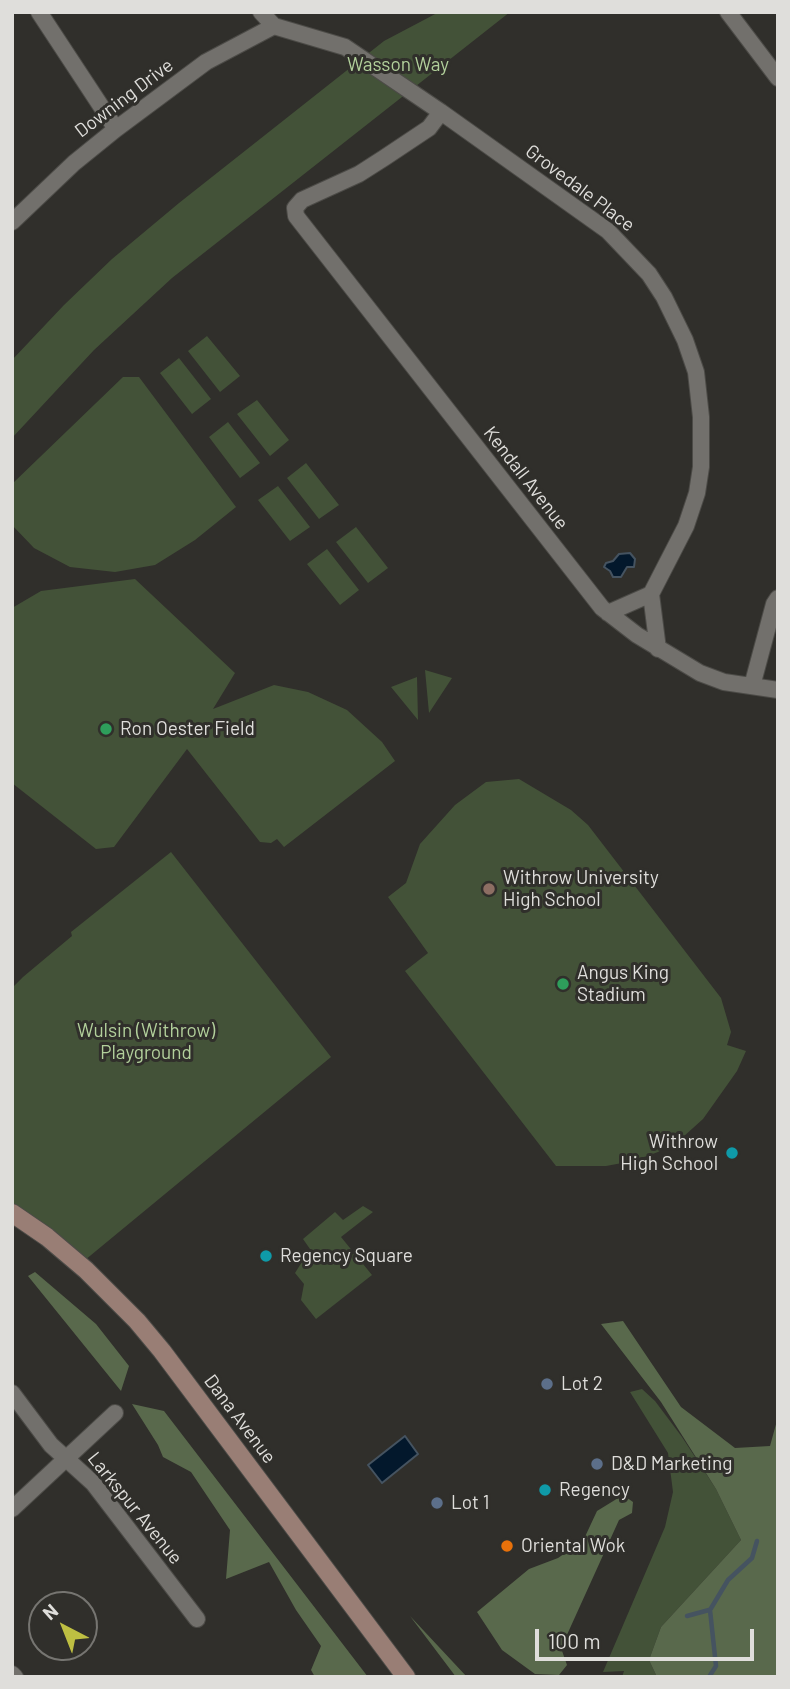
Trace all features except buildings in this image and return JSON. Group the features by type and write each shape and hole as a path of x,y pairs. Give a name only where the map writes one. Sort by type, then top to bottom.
{"street":[{"path":"39,12 116,129"},
{"path":"261,12 274,26"},
{"path":"728,12 778,78"},
{"name":"Downing Drive","path":"12,222 71,165 116,129 206,62 274,26"},
{"name":"Grovedale Place","path":"274,26 345,47 608,231 649,274 670,307 685,340 697,379 701,417 701,467 697,493 686,526 651,594"},
{"name":"Kendall Avenue","path":"441,112 429,128 359,174 302,200 295,208 296,216 582,586 608,613 658,649 700,673 724,682 778,690"},
{"path":"608,613 651,594 658,649"},
{"path":"751,686 778,598"},
{"name":"Dana Avenue","path":"12,1213 47,1237 86,1270 137,1321 406,1677"},
{"name":"Larkspur Avenue","path":"12,1393 51,1445 93,1483 197,1619"},
{"path":"12,1509 115,1413"}],"green space":[{"name":"Wasson Way","path":"439,12 510,12 172,278 94,350 12,438 12,360 64,305 112,259 179,203 384,41"},
{"path":"207,336 240,376 220,392 188,351"},
{"path":"179,358 211,399 192,414 160,373"},
{"path":"123,377 139,377 236,507 195,540 155,565 115,572 70,567 34,548 12,525 12,484"},
{"path":"257,400 289,440 270,456 237,414"},
{"path":"228,422 260,463 240,478 209,437"},
{"path":"306,463 339,505 319,519 287,478"},
{"path":"278,486 310,527 290,541 258,500"},
{"path":"356,527 388,568 368,583 336,542"},
{"path":"327,549 359,590 340,605 307,564"},
{"name":"Ron Oester Field","path":"135,579 235,673 213,709 274,685 308,692 347,710 382,742 395,761 284,847 277,839 271,843 260,842 187,749 114,847 96,849 12,783 12,608 41,591"},
{"path":"425,670 452,678 429,713"},
{"path":"417,677 418,720 391,687"},
{"name":"Angus King Stadium","path":"519,779 571,810 588,825 721,998 731,1032 727,1045 746,1051 737,1071 703,1119 683,1137 658,1152 633,1161 606,1166 556,1166 405,971 428,953 388,897 406,883 420,844 455,805 486,782"},
{"name":"Wulsin (Withrow) Playground","path":"171,852 331,1057 79,1265 12,1213 12,988 72,936 71,932"},
{"path":"363,1206 373,1212 341,1237 372,1275 316,1319 301,1300 304,1284 295,1273 310,1249 303,1239 335,1212 343,1220"},
{"path":"35,1272 96,1324 129,1366 121,1391 28,1276"},
{"path":"623,1321 681,1407 735,1448 770,1446 778,1417 778,1677 657,1677 649,1660 661,1627 741,1540 716,1489 661,1402 601,1324"},
{"path":"642,1389 655,1401 682,1437 716,1489 741,1540 661,1627 649,1660 657,1677 622,1677 624,1671 603,1672 665,1527 673,1492 668,1453 630,1392"},
{"path":"132,1404 164,1411 368,1677 315,1677 311,1670 321,1646 296,1610 269,1562 226,1579 230,1530 191,1472 163,1457"},
{"path":"623,1495 633,1502 632,1513 619,1520 561,1648 567,1665 559,1675 535,1674 502,1650 477,1612 529,1569 558,1558 583,1541 597,1511"},
{"path":"410,1616 467,1677 456,1677"}],"water":[{"path":"630,553 635,559 634,567 627,567 621,577 613,577 604,567 619,554"},
{"path":"405,1436 418,1454 382,1483 368,1465"}],"waterway":[{"path":"709,1677 716,1666 710,1610 728,1580 752,1558 757,1541"},
{"path":"687,1616 709,1610"}],"place":[{"name":"Ron Oester Field","path":"106,729"},
{"name":"Withrow University High School","path":"489,889"},
{"name":"Angus King Stadium","path":"563,984"},
{"name":"Withrow High School","path":"732,1153"},
{"name":"Regency Square","path":"266,1256"},
{"name":"Lot 2","path":"547,1384"},
{"name":"D&D Marketing","path":"597,1464"},
{"name":"Regency","path":"545,1490"},
{"name":"Lot 1","path":"437,1503"},
{"name":"Oriental Wok","path":"507,1546"}]}
